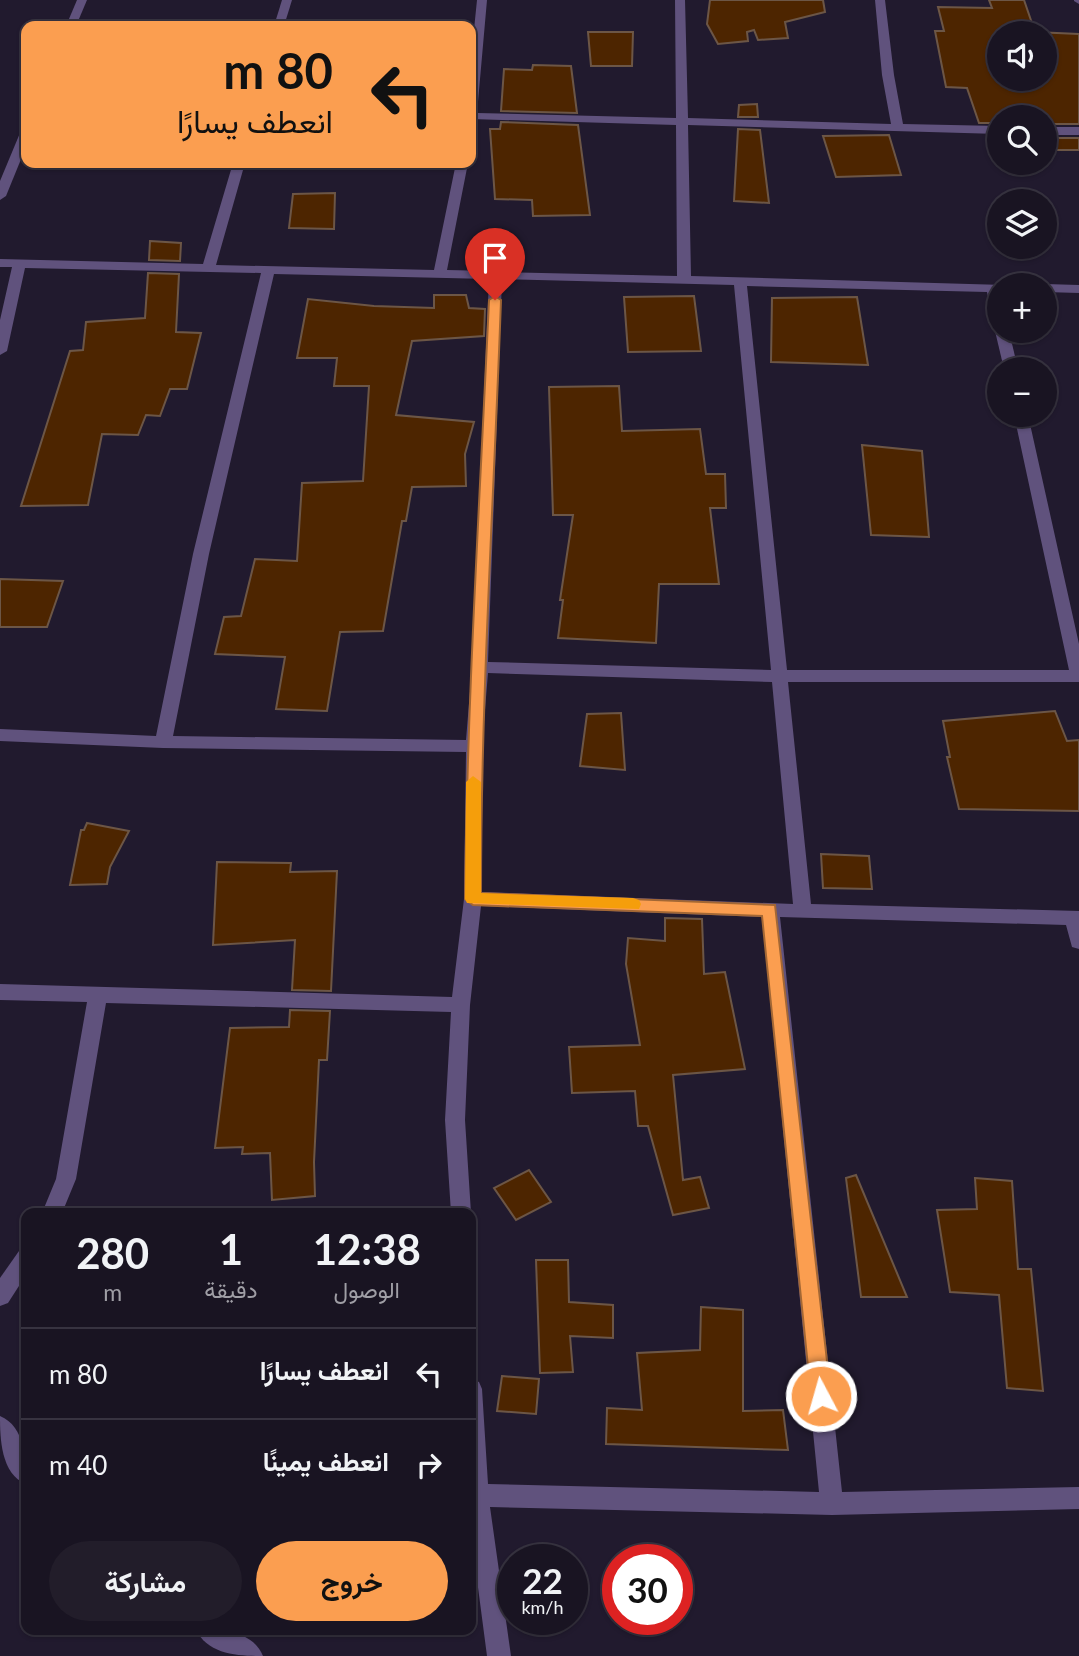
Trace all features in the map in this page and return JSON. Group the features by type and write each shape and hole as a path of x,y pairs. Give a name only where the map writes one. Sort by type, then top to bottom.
{"street":[{"path":"73,21 82,0"},
{"path":"281,21 287,0"},
{"path":"476,63 482,0"},
{"path":"680,0 684,278"},
{"path":"880,0 888,75 898,128"},
{"path":"476,116 987,130"},
{"path":"1057,131 1079,131"},
{"path":"0,196 21,145"},
{"path":"208,270 238,168"},
{"path":"440,273 461,168"},
{"path":"0,263 208,270 496,273 987,288"},
{"path":"0,351 19,263"},
{"path":"163,742 201,554 268,271"},
{"path":"461,1208 455,1120 461,1005 473,899 474,746 480,667 496,273"},
{"path":"740,280 803,911"},
{"path":"1057,288 1079,289"},
{"path":"480,667 778,676 1079,676 1024,427"},
{"path":"0,735 163,742 474,746"},
{"path":"473,899 803,911 1076,917 1079,942"},
{"path":"770,909 832,1504"},
{"path":"0,992 461,1005"},
{"path":"54,1208 66,1179 98,995"},
{"path":"0,1296 21,1265"},
{"path":"0,1427 21,1464"},
{"path":"476,1495 832,1504 1079,1498"},
{"path":"476,1508 499,1656"},
{"path":"218,1635 251,1656"}],"building":[{"path":"710,0 823,0 825,12 785,22 788,38 758,40 754,30 747,32 748,41 718,44 707,24"},
{"path":"989,0 1024,0 1031,21 987,21 987,91 1057,91 1057,33 1079,34 1079,124 1057,124 1057,105 987,105 987,123 979,123 967,88 946,87 935,31 944,31 938,7 992,8"},
{"path":"588,32 633,32 632,66 591,66"},
{"path":"533,65 571,66 577,113 501,111 504,69 532,70"},
{"path":"757,104 758,117 738,117 739,105"},
{"path":"501,122 578,125 590,215 533,216 532,200 495,199 490,129 500,129"},
{"path":"738,129 760,130 769,203 734,201"},
{"path":"889,135 901,175 836,177 823,136"},
{"path":"1057,138 1079,138 1079,150 1057,150"},
{"path":"335,193 334,229 289,228 293,194"},
{"path":"150,241 181,243 180,261 149,260"},
{"path":"148,273 179,274 176,332 201,333 187,389 170,389 160,416 146,415 138,435 102,434 88,505 21,506 70,351 83,350 86,322 145,318"},
{"path":"434,295 466,295 469,308 485,309 484,336 412,341 396,415 474,422 465,454 466,486 412,487 406,521 402,521 383,631 340,632 327,711 276,709 285,657 215,654 224,617 241,616 255,559 297,561 302,483 363,481 369,386 334,386 337,358 297,358 308,299 374,306 434,308"},
{"path":"694,296 701,351 628,352 624,297"},
{"path":"857,297 868,365 771,362 772,298"},
{"path":"619,386 622,431 700,429 706,474 725,474 726,508 710,508 719,584 659,584 656,643 558,638 563,600 560,600 573,515 553,515 549,387"},
{"path":"862,445 922,451 929,537 871,535"},
{"path":"0,579 63,581 47,627 0,627"},
{"path":"1055,711 1067,741 1079,740 1079,811 959,809 947,757 950,757 943,721"},
{"path":"621,713 625,770 580,766 587,714"},
{"path":"87,823 129,831 110,867 107,884 70,885 81,830 84,830"},
{"path":"821,854 869,856 872,889 823,888"},
{"path":"217,862 291,863 290,872 337,871 331,991 292,990 295,940 213,945"},
{"path":"665,918 702,919 704,974 725,972 745,1069 673,1075 683,1180 700,1177 709,1208 673,1215 648,1126 638,1126 635,1091 572,1093 569,1047 640,1045 626,964 628,938 665,941"},
{"path":"290,1010 330,1011 327,1060 319,1060 315,1196 272,1200 270,1153 242,1154 243,1147 215,1148 230,1028 289,1027"},
{"path":"529,1170 551,1202 516,1220 494,1188"},
{"path":"856,1175 907,1297 861,1297 846,1178"},
{"path":"975,1178 1012,1181 1018,1269 1031,1269 1043,1391 1007,1388 999,1295 950,1292 937,1210 977,1209"},
{"path":"536,1260 568,1260 569,1302 613,1305 613,1338 570,1336 573,1372 540,1373"},
{"path":"701,1307 743,1310 743,1411 783,1410 788,1450 606,1444 607,1408 642,1410 637,1353 700,1350"},
{"path":"502,1376 539,1379 536,1414 497,1411"}],"slow traffic":[{"path":"473,782 473,899 633,904"}],"route":[{"path":"495,300 480,667 474,746 473,899 770,909 821,1396"}]}
